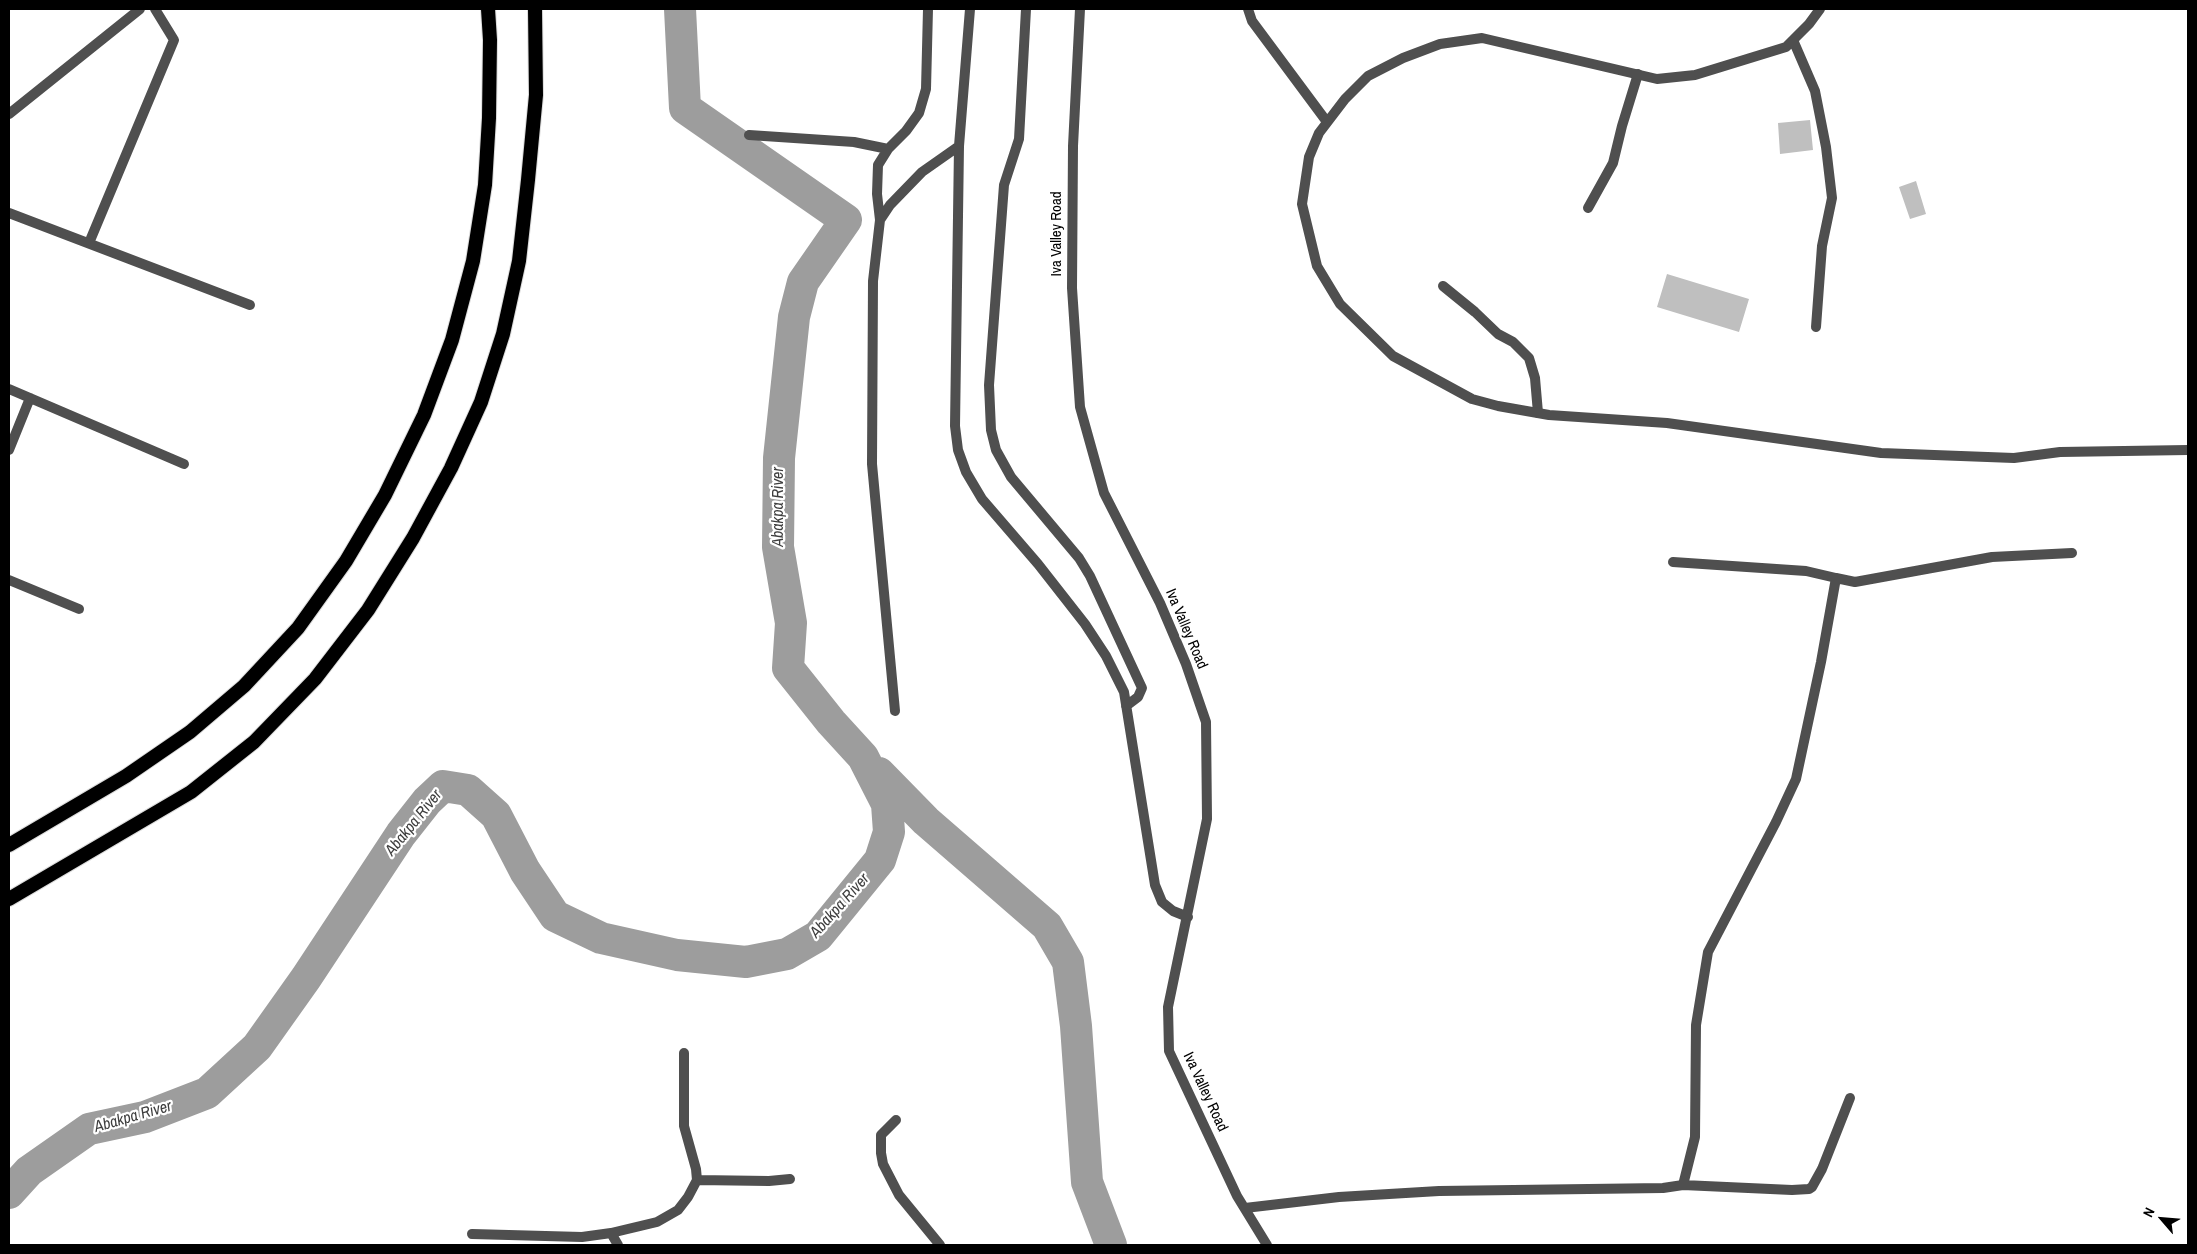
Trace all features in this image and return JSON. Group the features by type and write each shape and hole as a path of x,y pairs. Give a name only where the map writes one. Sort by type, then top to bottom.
{"highway":[{"path":"9,845 126,776 190,732 244,686 298,628 346,561 385,495 424,415 452,340 473,261 485,185 489,118 490,40 488,9"},
{"path":"9,899 191,792 254,742 315,679 368,610 413,538 451,468 481,402 503,334 519,261 528,180 536,95 535,9"}],"street":[{"path":"9,114 140,9"},
{"path":"89,243 174,40 155,9"},
{"path":"895,711 872,464 873,281 880,220 877,194 878,165 888,149 906,131 919,113 926,89 928,9"},
{"path":"970,9 958,146 955,426 958,450 966,472 982,499 1038,564 1085,624 1106,656 1124,692 1155,885 1162,902 1173,911 1188,917"},
{"path":"1026,9 1019,139 1004,185 989,386 991,430 996,450 1011,477 1079,558 1090,576 1142,688 1138,697 1126,706"},
{"name":"Iva Valley Road","path":"1080,9 1073,146 1072,259 1080,407 1104,493 1160,602 1186,664 1206,722 1207,819 1188,917 1174,970 1168,1007 1169,1051 1245,1208 1267,1245"},
{"path":"1248,9 1252,21 1327,122"},
{"path":"1820,9 1786,47 1694,76 1657,79 1499,40 1482,38 1440,44 1402,58 1368,76 1344,99 1319,133 1309,157 1302,204 1316,266 1340,304 1393,356 1472,400 1538,413 1667,423 1881,453 2014,458 2060,452 2188,450"},
{"path":"1793,40 1815,91 1826,147 1832,198 1822,246 1816,327"},
{"path":"1588,208 1613,163 1638,74"},
{"path":"749,135 854,142 888,149"},
{"path":"880,220 890,205 922,172 958,146"},
{"path":"9,212 250,305"},
{"path":"1443,286 1498,334 1513,342 1529,358 1535,378 1538,413"},
{"path":"9,389 184,464"},
{"path":"9,450 30,398"},
{"path":"1673,562 1806,571 1855,582 1992,557 2072,553"},
{"path":"1683,1185 1695,1137 1696,1025 1708,952 1776,822 1796,779 1821,662 1836,578"},
{"path":"9,580 79,609"},
{"path":"472,1234 582,1237 611,1233 657,1222 678,1210 688,1198 696,1180 696,1169 684,1126 684,1053"},
{"path":"1245,1208 1339,1198 1439,1191 1663,1188 1683,1185 1792,1190 1809,1189 1822,1169 1850,1098"},
{"path":"896,1120 881,1135 881,1153 884,1164 899,1195 940,1245"},
{"path":"696,1180 769,1181 790,1179"},
{"path":"611,1233 618,1245"}],"building":[{"path":"1810,120 1813,150 1780,154 1778,123"},
{"path":"1916,181 1926,214 1910,219 1899,187"},
{"path":"1667,274 1749,299 1739,332 1657,307"}],"waterway":[{"name":"Abakpa River","path":"9,1193 29,1171 89,1129 145,1117 207,1093 257,1047 306,978 401,834 427,801 443,786 468,790 496,815 525,871 555,916 601,938 677,955 746,962 787,954 818,936 880,860 889,832 887,804 863,757 831,722 788,668 791,623 778,547 779,458 794,317 803,282 846,220 685,108 680,9"},
{"path":"879,773 926,821 1047,926 1068,962 1076,1026 1087,1182 1111,1245"}]}
